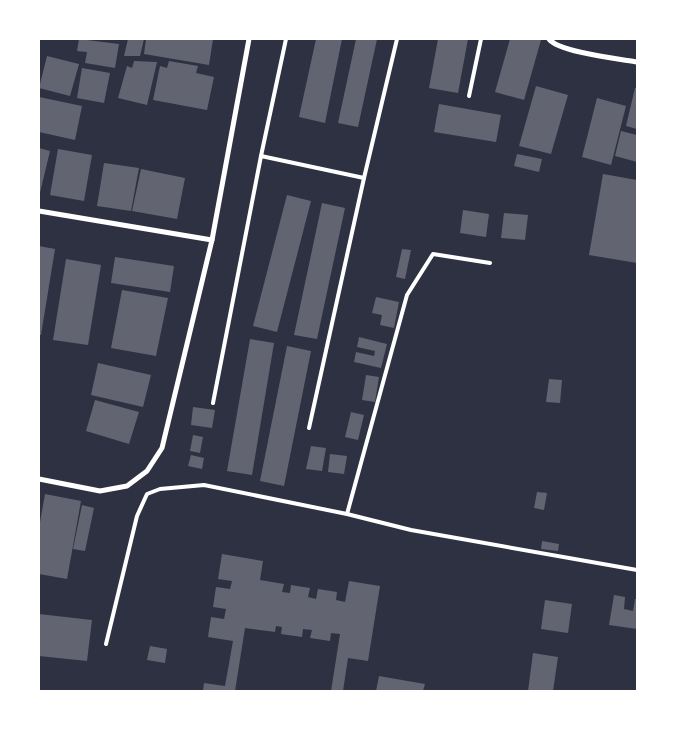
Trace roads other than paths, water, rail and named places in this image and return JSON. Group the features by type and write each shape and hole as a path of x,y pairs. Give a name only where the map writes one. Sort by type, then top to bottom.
{"street":[{"path":"39,479 100,491 126,486 147,471 162,448 212,240 249,39"},
{"path":"549,39 551,42 564,48 637,62"},
{"path":"39,211 212,240"}],"lane":[{"path":"213,403 261,156 286,39"},
{"path":"309,428 396,39"},
{"path":"468,96 481,39"},
{"path":"261,156 364,178"},
{"path":"347,514 407,295 433,254 490,263"},
{"path":"106,644 137,516 147,494 160,489 204,485 347,514 411,530 637,570"}]}
